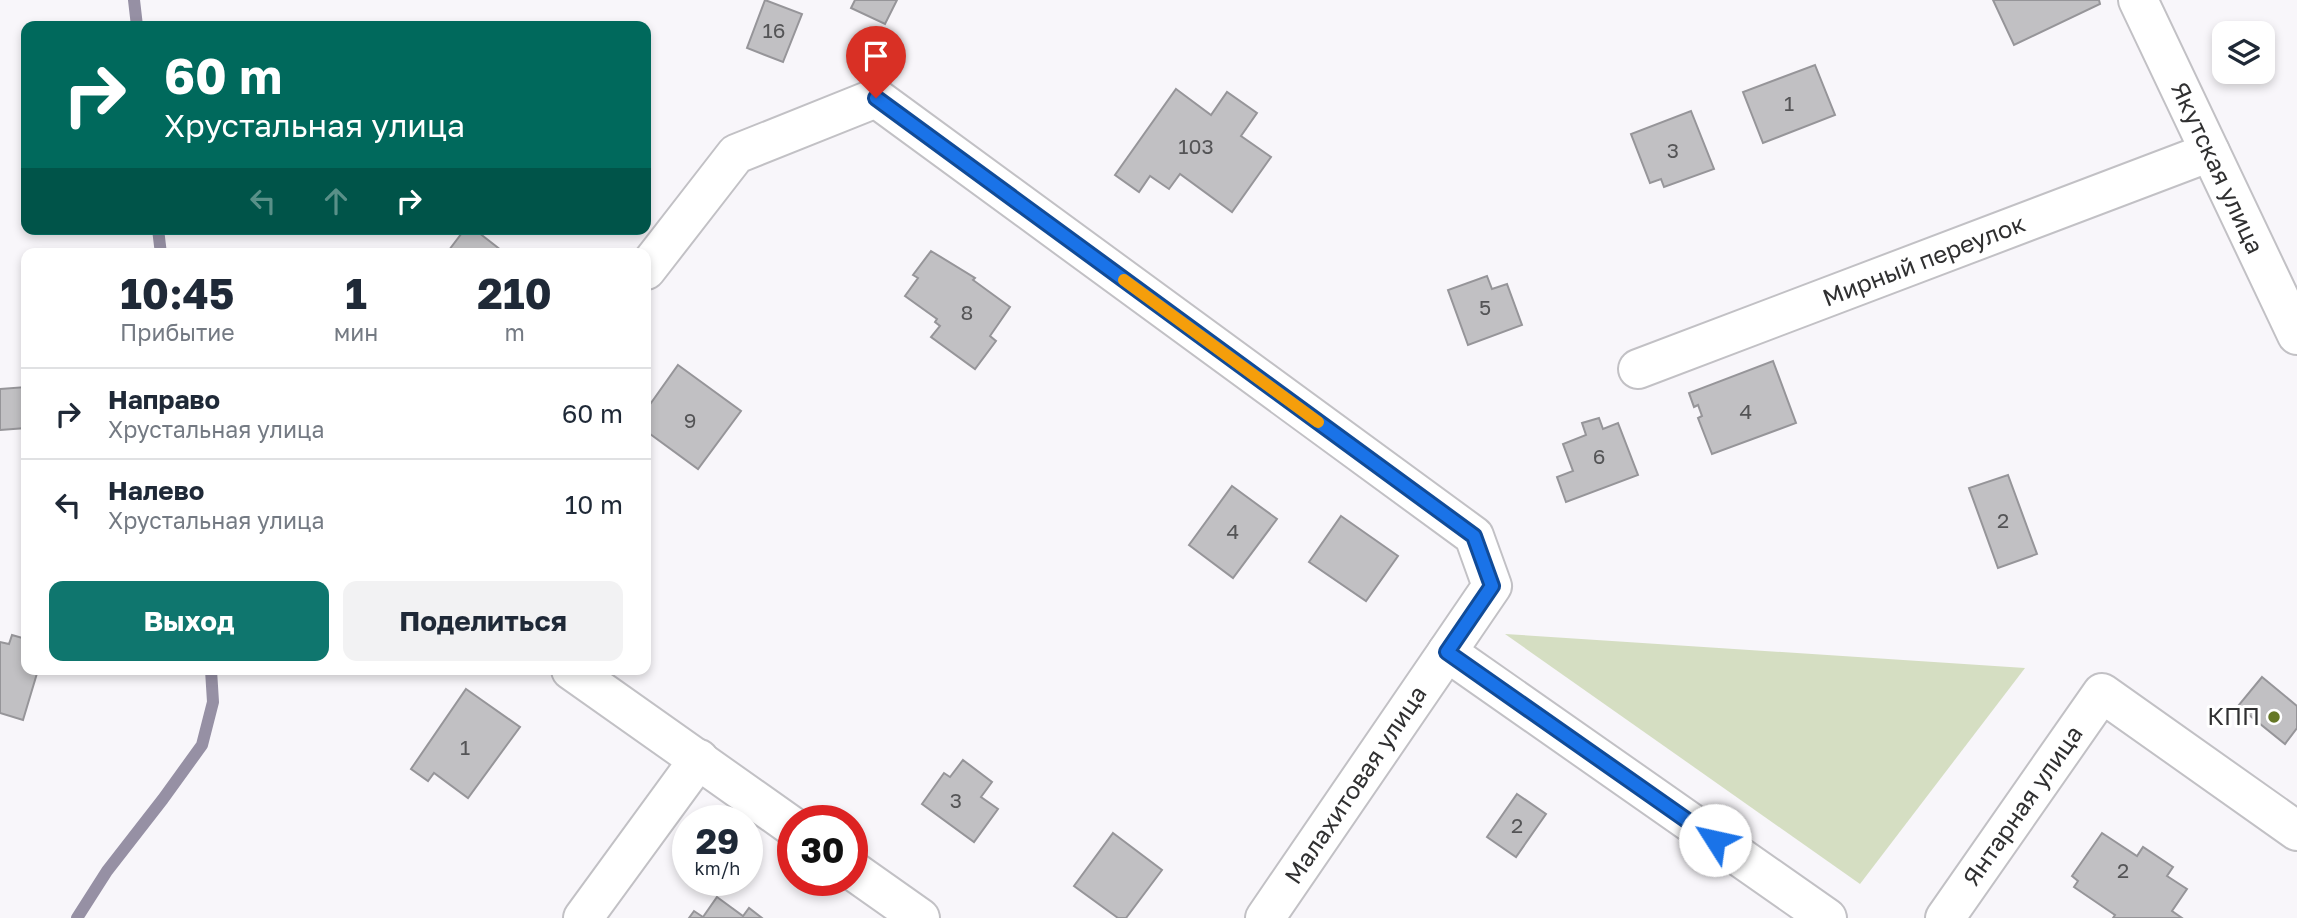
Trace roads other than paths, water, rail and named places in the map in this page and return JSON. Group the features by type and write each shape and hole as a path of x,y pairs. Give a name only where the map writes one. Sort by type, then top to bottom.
{"street":[{"name":"Якутская улица","path":"2138,0 2297,335"},
{"name":"Малахитовая улица","path":"651,264 736,153 876,98 1474,536 1492,586 1265,918"},
{"name":"Мирный переулок","path":"1638,369 2210,152"},
{"path":"1447,652 1827,918"},
{"path":"578,675 777,815"},
{"name":"Янтарная улица","path":"1945,918 2102,693 2297,831"},
{"path":"583,918 699,759"},
{"path":"868,881 920,918"}],"waterway":[{"path":"134,0 136,21"},
{"path":"159,235 160,248"},
{"path":"77,918 107,871 202,745 213,702 211,675"}],"place":[{"name":"КПП","path":"2274,717"}]}
